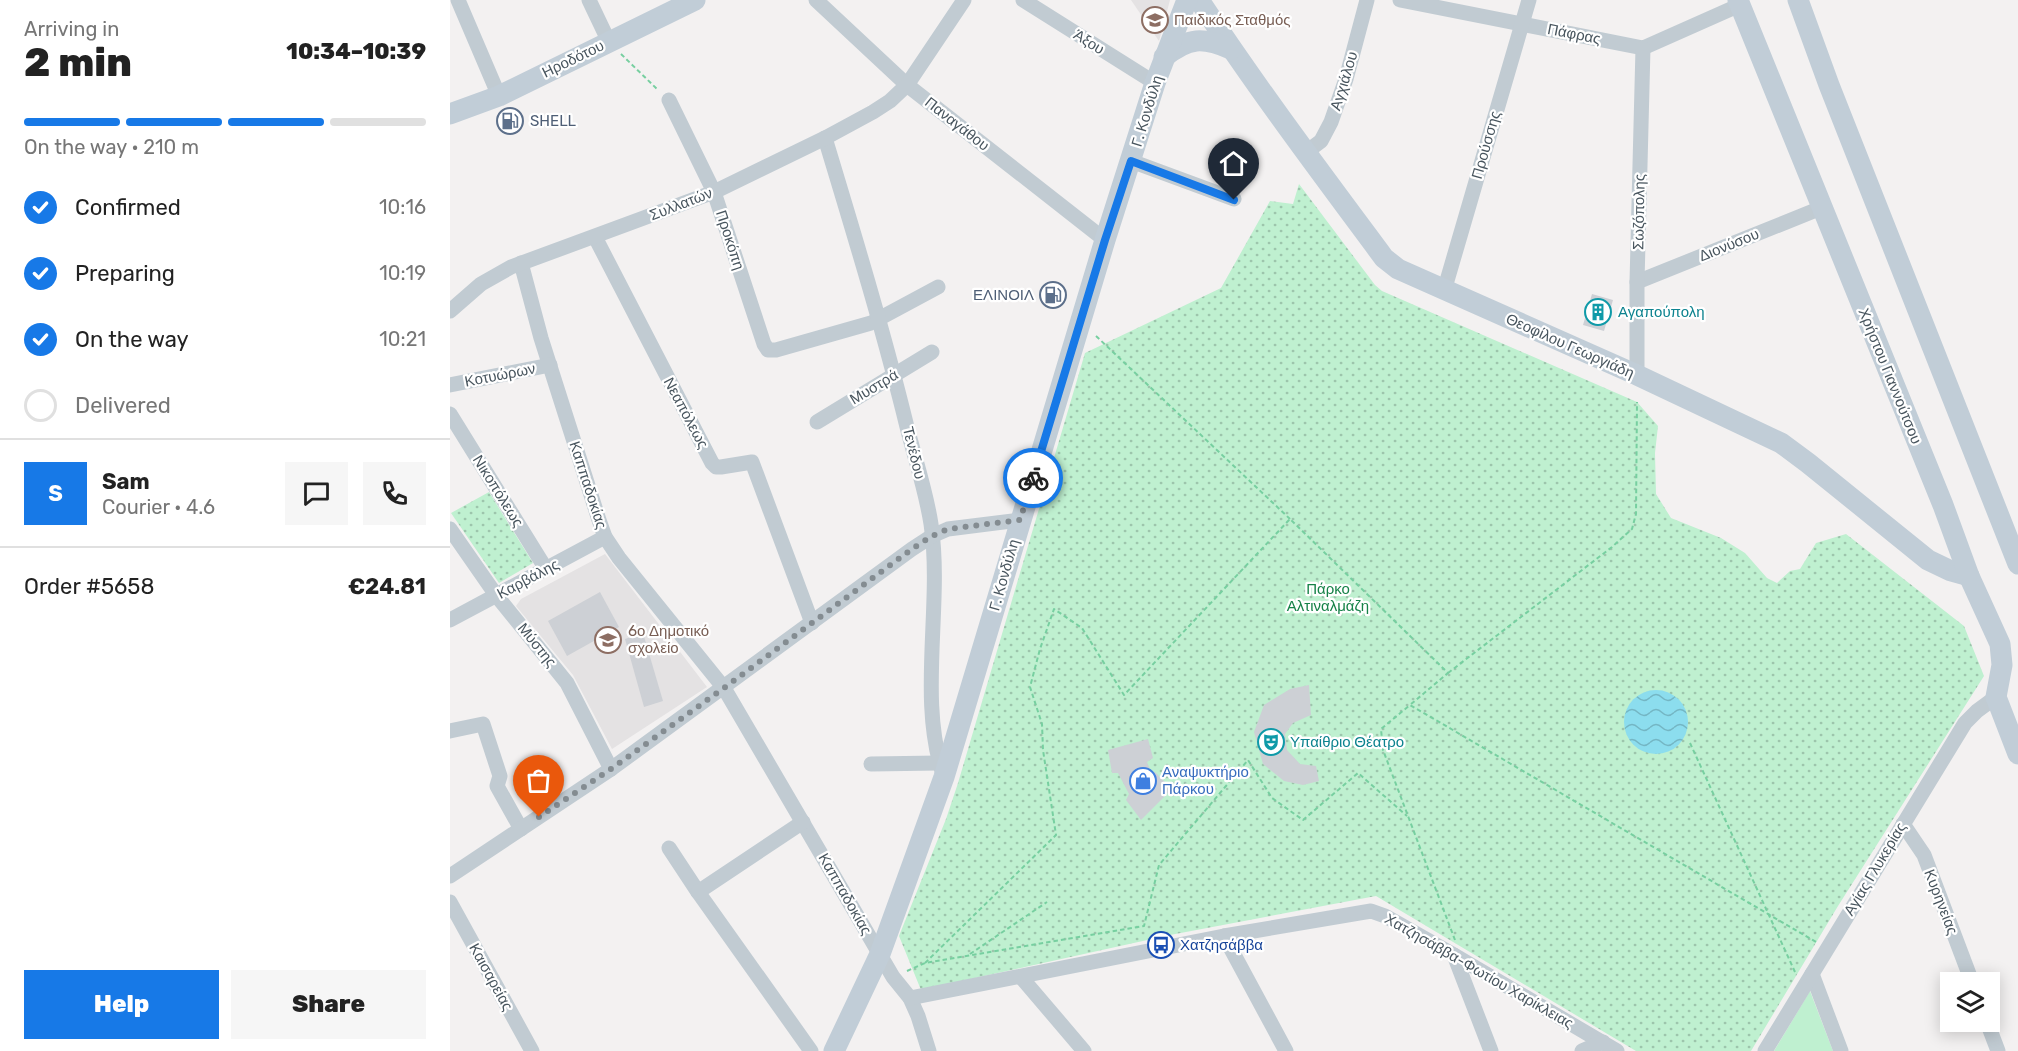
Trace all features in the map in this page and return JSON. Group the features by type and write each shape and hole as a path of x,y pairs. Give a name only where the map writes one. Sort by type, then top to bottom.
{"street":[{"path":"458,0 499,96"},
{"path":"588,0 609,42"},
{"name":"Ηροδότου","path":"450,114 499,96 695,0"},
{"name":"Παναγάθου","path":"816,0 907,85 1105,240"},
{"path":"907,85 964,0"},
{"name":"Άξου","path":"1023,0 1155,83"},
{"path":"1164,57 1180,0"},
{"path":"1164,57 1189,0 1231,49"},
{"path":"1198,0 1231,49"},
{"name":"Αγχιάλου","path":"1305,153 1321,141 1331,122 1346,79 1367,0"},
{"name":"Πάφρας","path":"1400,0 1644,48"},
{"name":"Προύσσης","path":"1444,291 1529,0"},
{"path":"1798,0 1829,86 2018,564"},
{"path":"1644,48 1739,3"},
{"name":"Χρήστου Γιαννούτσου","path":"1739,3 1943,505 1969,576 2009,641 1996,697"},
{"path":"1164,57 1181,45 1197,40 1217,43 1231,49"},
{"name":"Σωζόπολης","path":"1637,375 1637,282 1644,48"},
{"name":"Θεοφίλου Γεωργιάδη","path":"1231,49 1305,153 1389,263 1444,291 1637,375 1781,443 1928,560 1951,571 1969,576"},
{"name":"Γ. Κονδύλη","path":"834,1051 880,954 942,770 1105,240 1164,57"},
{"name":"Συλλατών","path":"450,311 481,284 521,264 714,192 825,138 881,107 907,85"},
{"name":"Προκόπη","path":"669,100 714,192 764,344 768,350 776,350 880,319"},
{"name":"Τενέδου","path":"825,138 880,319 930,521 933,714 935,743 942,770"},
{"path":"1131,161 1234,200"},
{"name":"Διονύσου","path":"1637,282 1821,208"},
{"name":"Νεαπόλεως","path":"594,237 712,463 720,468 753,462 812,623"},
{"name":"Καππαδοκίας","path":"521,264 550,365 605,537 619,558 724,688 893,977 910,998 928,1051"},
{"path":"880,319 938,287"},
{"name":"Μυστρά","path":"817,422 932,352"},
{"name":"Κοτυώρων","path":"450,385 550,365"},
{"name":"Νικοπόλεως","path":"450,414 546,569"},
{"path":"450,876 611,769 932,536 948,529 1020,520"},
{"name":"Μύστης","path":"450,529 496,595 567,682 611,769"},
{"name":"Καρβάλης","path":"450,620 605,537"},
{"path":"1996,697 2018,754"},
{"name":"Αγίας Γλυκερίας","path":"1765,1051 1804,974 1903,824 1965,723 1996,697"},
{"path":"450,731 483,724 500,776 497,786 521,829"},
{"path":"871,764 942,770"},
{"path":"698,892 803,822"},
{"name":"Κυρηνείας","path":"1903,824 1924,855 1968,972"},
{"path":"669,848 811,1051"},
{"name":"Καισαρείας","path":"450,902 532,1051"},
{"name":"Χατζησάββα-Φωτίου Χαρίκλειας","path":"910,998 1224,936 1371,911 1456,950 1617,1051"},
{"path":"1224,936 1286,1051"},
{"path":"1456,950 1491,1051"},
{"path":"1804,974 1841,1051"},
{"path":"1021,977 1084,1051"},
{"path":"1991,1032 1998,1051"},
{"path":"1582,1051 1603,1042"}],"path":[{"path":"609,42 669,100"},
{"path":"1080,322 1290,519 1448,673"},
{"path":"1456,950 1383,750 1381,729 1448,673 1612,547 1632,529 1636,514 1637,402"},
{"path":"925,963 1056,835 1043,750 1042,724 1030,687 1054,609 1082,628 1124,695 1290,519"},
{"path":"1410,705 1816,942"},
{"path":"1690,743 1768,914 1804,974"},
{"path":"893,977 925,963 1144,926 1159,865 1248,760 1272,798 1303,820 1358,772 1408,818"},
{"path":"968,956 1047,902"}],"shaded area":[{"name":"Παιδικός Σταθμός","path":"1131,0 1170,0 1159,41"},
{"name":"6ο Δημοτικό σχολείο","path":"605,554 707,687 612,749 573,675 516,606 521,599"}],"green space":[{"name":"Πάρκο Αλτιναλμάζη","path":"1299,184 1375,285 1382,291 1637,402 1658,426 1655,453 1656,494 1671,518 1721,538 1745,553 1767,578 1777,583 1790,571 1800,569 1816,543 1846,534 1964,626 1984,676 1838,906 1751,1051 1636,1051 1376,896 1170,935 921,990 899,936 958,783 1085,353 1221,288 1270,201 1293,204"},
{"path":"489,492 533,563 499,583 451,513"},
{"path":"1810,991 1833,1051 1774,1051"}],"water":[{"path":"1656,690 1674,695 1679,699 1683,704 1688,722 1683,740 1679,745 1674,749 1656,754 1638,749 1633,745 1629,740 1624,722 1629,704 1633,699 1638,695"}],"building":[{"name":"Αγαπούπολη","path":"1592,294 1613,300 1604,331 1583,325"},
{"path":"600,592 619,627 567,656 548,621"},
{"path":"643,633 663,701 644,707 625,639"},
{"name":"Υπαίθριο Θέατρο","path":"1309,685 1311,715 1293,723 1285,734 1287,750 1300,764 1316,766 1319,781 1303,785 1284,781 1263,764 1254,732 1264,705 1290,689"},
{"name":"Αναψυκτήριο Πάρκου","path":"1148,739 1153,758 1147,762 1152,774 1155,772 1172,789 1141,820 1126,800 1129,794 1118,773 1112,773 1108,750"}],"way so far":[{"path":"539,817 611,769 932,536 948,529 1020,520 1033,478"}],"place":[{"name":"Παιδικός Σταθμός","path":"1155,20"},
{"name":"SHELL","path":"510,121"},
{"name":"ΕΛΙΝΟΙΛ","path":"1053,295"},
{"name":"Αγαπούπολη","path":"1598,312"},
{"name":"6ο Δημοτικό σχολείο","path":"608,640"},
{"name":"Υπαίθριο Θέατρο","path":"1271,742"},
{"name":"Αναψυκτήριο Πάρκου","path":"1143,781"},
{"name":"Χατζησάββα","path":"1161,945"}],"route":[{"path":"1033,478 1131,161 1234,200"}]}
